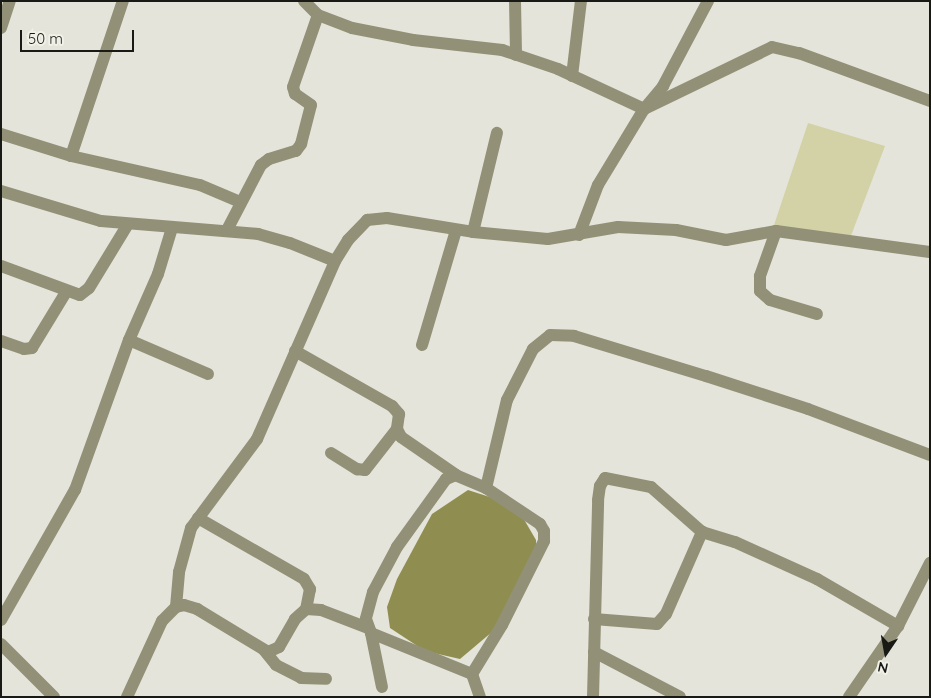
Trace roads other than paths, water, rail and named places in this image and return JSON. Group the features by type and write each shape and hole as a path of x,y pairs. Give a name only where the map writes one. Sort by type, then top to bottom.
{"street":[{"path":"1,28 10,1"},
{"path":"71,156 123,1"},
{"path":"304,1 318,15 352,28 516,55 572,76 644,109"},
{"path":"515,1 516,55"},
{"path":"572,76 581,1"},
{"path":"579,234 598,185 644,109 663,86 708,1"},
{"path":"227,230 261,165 269,159 296,151 301,144 311,105 295,94 293,87 318,15"},
{"path":"644,109 772,47 799,53 930,101"},
{"path":"473,232 497,133"},
{"path":"1,134 71,156 192,183 240,202"},
{"path":"1,191 63,212 128,224 227,230 290,243 335,261"},
{"path":"127,697 162,621 176,607 185,545 198,518 257,439 335,261 358,226 376,217 456,230 548,239 618,227 646,226 726,240 776,231 930,252"},
{"path":"1,266 66,292 80,295 90,288 128,224"},
{"path":"1,620 75,490 130,340 158,274 172,228"},
{"path":"422,345 456,230"},
{"path":"776,231 760,276 760,291 770,300 817,314"},
{"path":"1,340 24,349 32,348 66,292"},
{"path":"486,488 506,400 534,349 542,339 559,334 808,409 930,455"},
{"path":"130,340 208,374"},
{"path":"295,351 392,406 399,414 397,429 365,470 357,469 331,453"},
{"path":"397,429 401,437 456,475 486,488 540,524 544,531 544,542 502,625 472,674"},
{"path":"382,687 366,619 373,592 397,547 437,489 446,479 456,475"},
{"path":"593,697 594,619 602,482 610,478 651,487 660,492 702,532 735,542 809,575 898,626"},
{"path":"176,607 196,609 264,650 272,652 279,647 295,619 306,609 310,589 304,579 198,518"},
{"path":"594,619 657,624 666,614 702,532"},
{"path":"849,697 898,626 930,562"},
{"path":"306,609 321,610 472,674 480,697"},
{"path":"1,644 54,697"},
{"path":"264,650 276,665 301,678 326,679"},
{"path":"594,652 680,697"}]}
